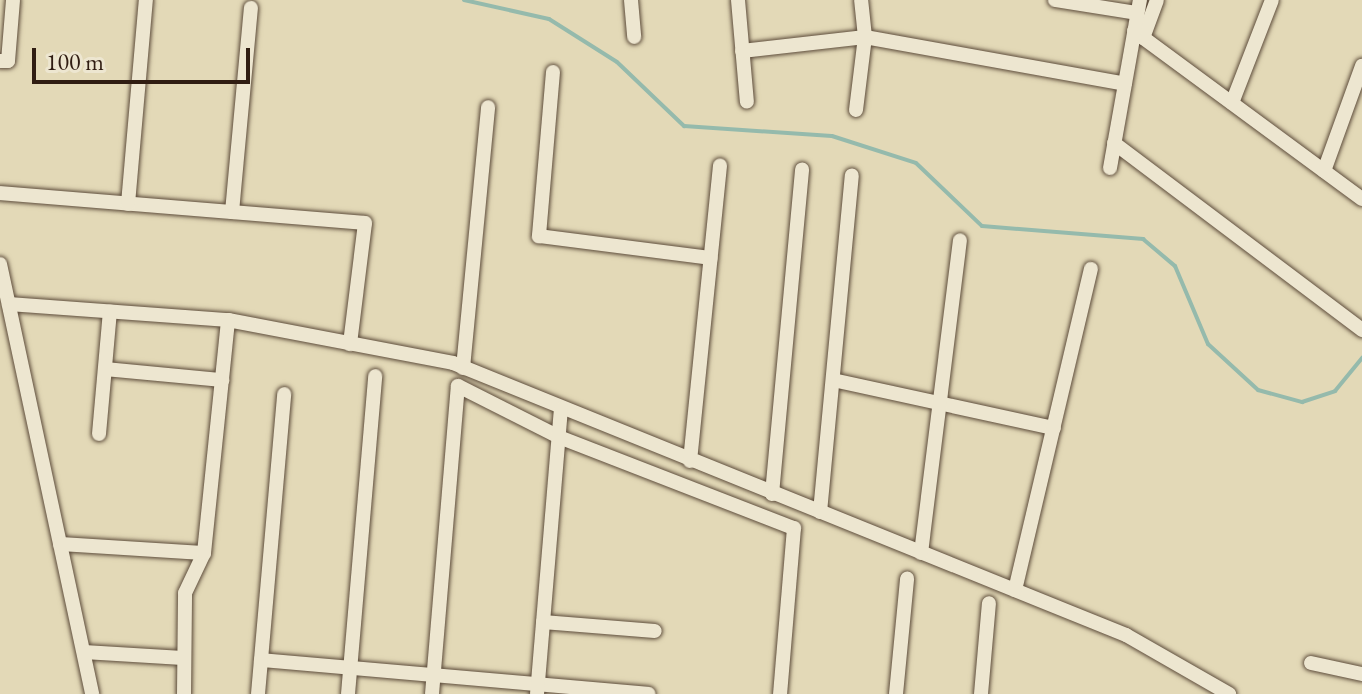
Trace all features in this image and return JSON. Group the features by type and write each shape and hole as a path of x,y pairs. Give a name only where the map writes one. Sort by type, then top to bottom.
{"street":[{"path":"0,61 8,61 13,0"},
{"path":"128,204 146,0"},
{"path":"631,0 634,37"},
{"path":"738,0 747,102"},
{"path":"856,110 865,37 861,0"},
{"path":"1055,0 1139,7 1139,34"},
{"path":"1110,168 1125,84 1139,34 1157,0"},
{"path":"1232,103 1272,0"},
{"path":"232,212 251,8"},
{"path":"1139,34 1362,199"},
{"path":"742,51 865,37 1125,84"},
{"path":"1324,171 1362,66"},
{"path":"553,72 539,236 711,258"},
{"path":"463,368 488,107"},
{"path":"1114,143 1362,330"},
{"path":"690,461 720,166"},
{"path":"772,494 802,169"},
{"path":"820,512 852,176"},
{"path":"0,193 365,223 350,344"},
{"path":"921,553 960,240"},
{"path":"0,264 92,694"},
{"path":"1015,590 1091,269"},
{"path":"9,304 228,320 463,368 1126,635 1229,694"},
{"path":"99,434 110,311"},
{"path":"184,694 185,593 204,553 228,320"},
{"path":"105,369 222,380"},
{"path":"348,694 375,376"},
{"path":"833,380 1054,428"},
{"path":"432,694 458,386 559,437 794,528 780,694"},
{"path":"258,694 284,394"},
{"path":"537,689 561,409"},
{"path":"60,544 204,553"},
{"path":"896,694 907,579"},
{"path":"981,694 989,603"},
{"path":"543,622 655,631"},
{"path":"84,652 183,658"},
{"path":"261,660 433,675 537,689 649,694"},
{"path":"1311,663 1362,674"}],"waterway":[{"path":"464,0 549,19 617,62 684,126 832,136 916,163 982,226 1143,239 1175,266 1208,344 1258,390 1302,402 1335,391 1362,358"}]}
